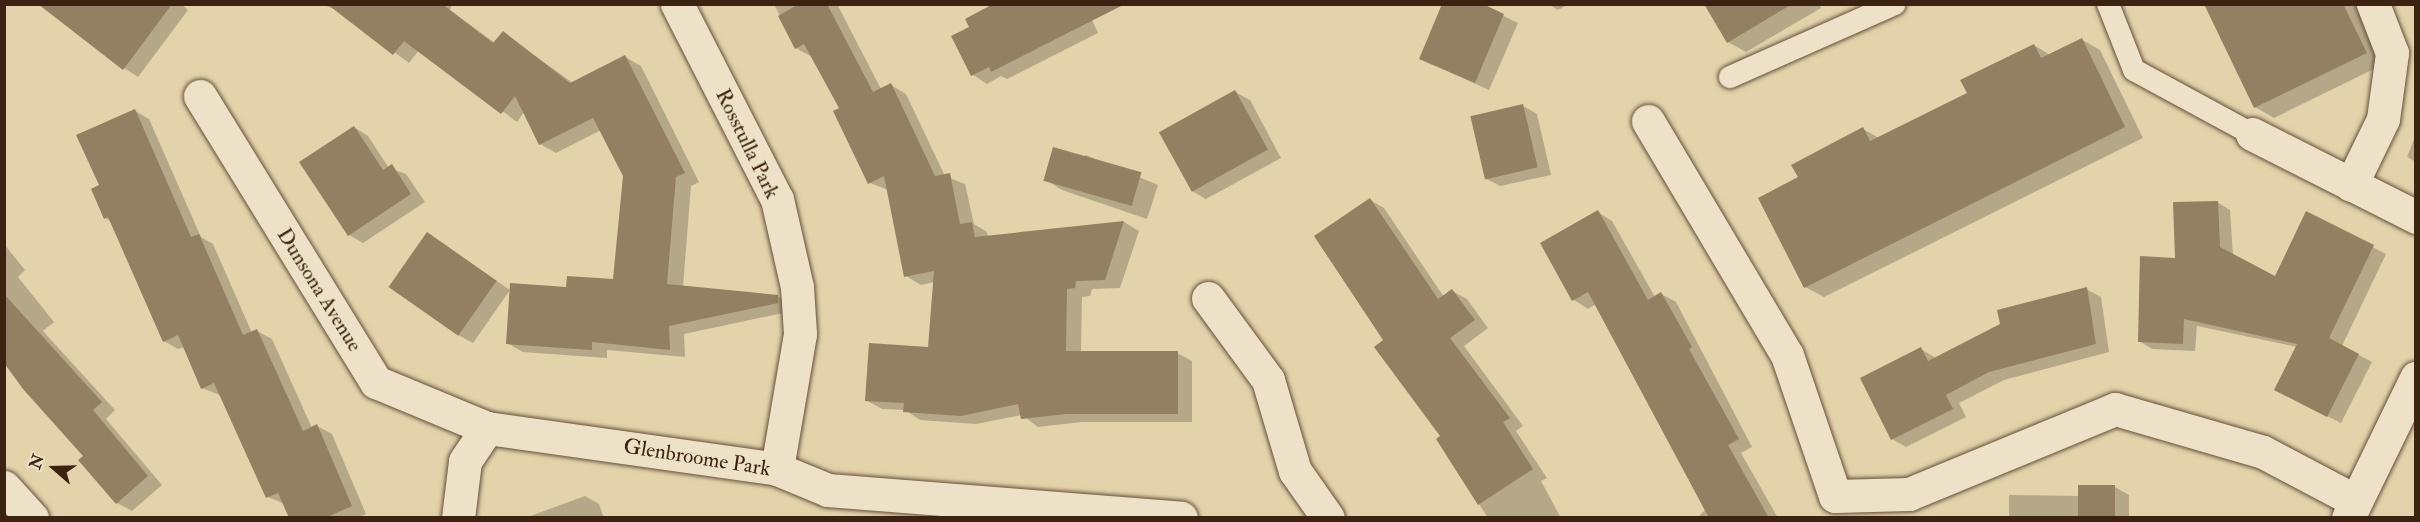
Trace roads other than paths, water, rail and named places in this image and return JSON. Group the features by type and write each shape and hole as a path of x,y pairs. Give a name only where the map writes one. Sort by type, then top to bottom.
{"street":[{"name":"Rosstulla Park","path":"677,4 777,199 797,287 800,334 777,469"},
{"path":"2351,185 2383,119 2392,53 2373,4"},
{"name":"Dunsona Avenue","path":"200,96 376,382 487,428"},
{"path":"1648,121 1786,355 1835,496 1909,494 2115,409 2264,452 2352,509 2415,378"},
{"path":"2252,134 2415,217"},
{"path":"1208,298 1268,380 1295,471 1328,518"},
{"name":"Glenbroome Park","path":"487,428 777,469 828,490 1181,518"},
{"path":"458,518 465,461 487,428"},
{"path":"4,487 33,518"}],"lane":[{"path":"1730,77 1894,4"},
{"path":"2108,4 2134,70 2252,134"}]}
